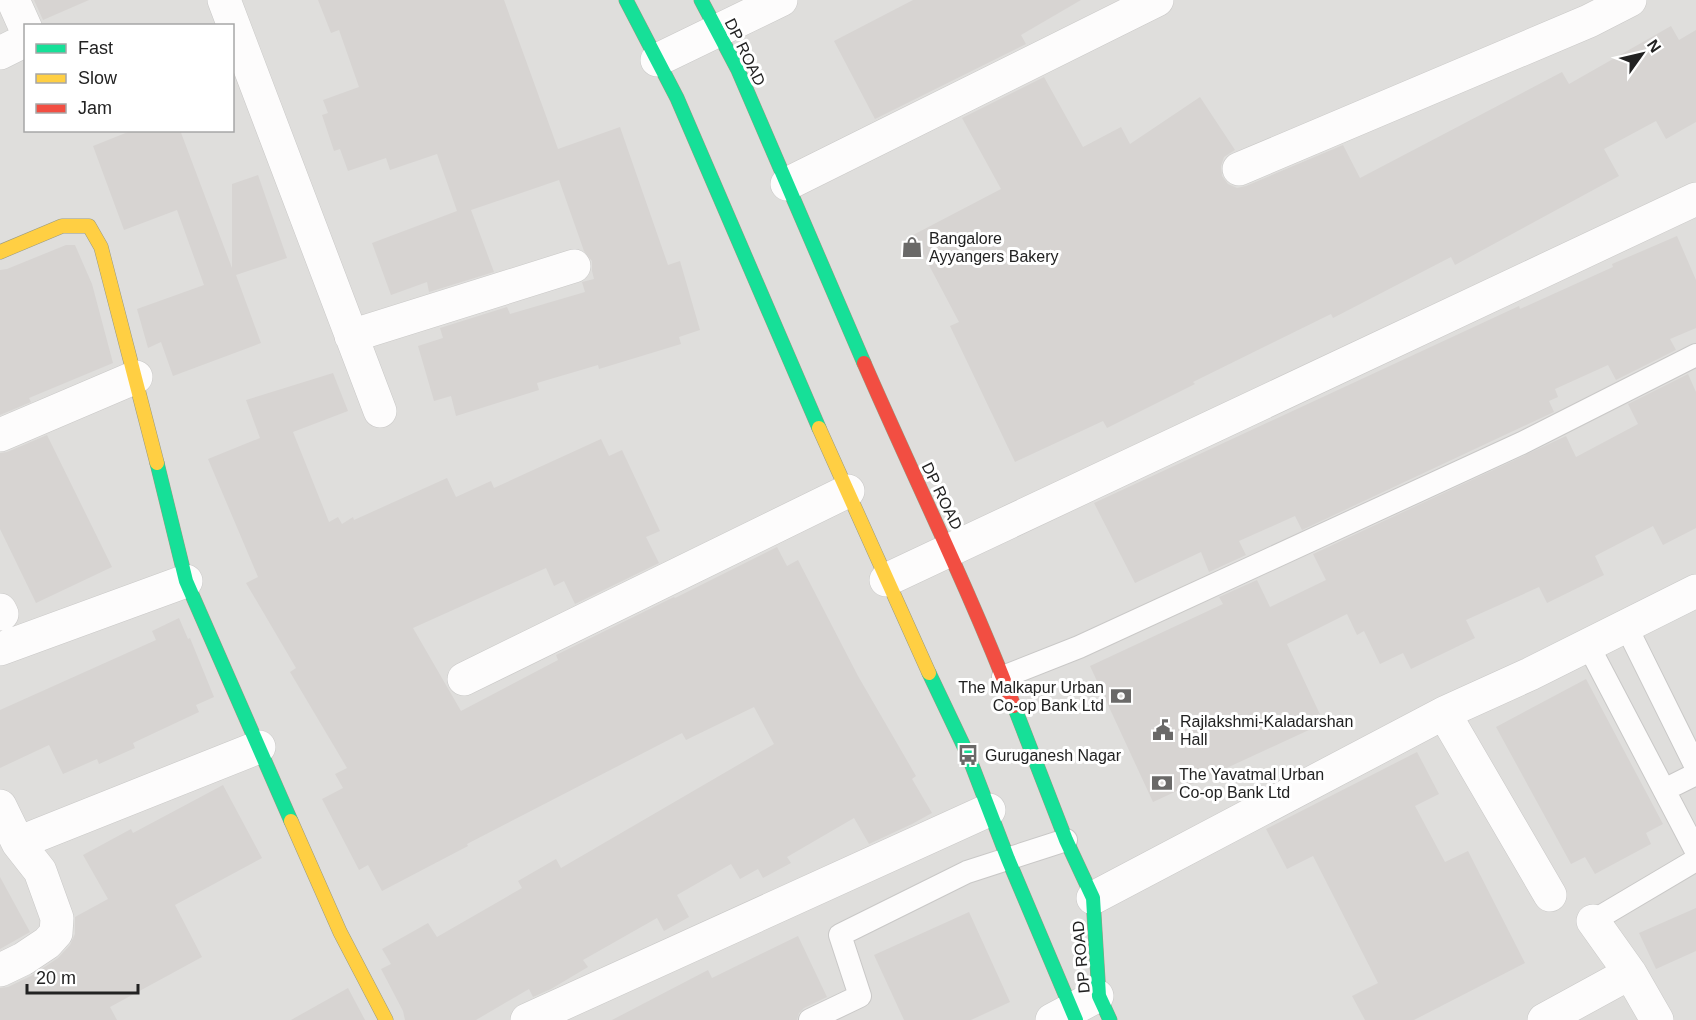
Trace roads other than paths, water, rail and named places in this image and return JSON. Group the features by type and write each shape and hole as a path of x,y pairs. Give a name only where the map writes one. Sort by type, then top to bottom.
{"main road":[{"name":"DP ROAD","path":"626,0 677,98 886,580 968,755 1008,859 1082,1013"},
{"name":"DP ROAD","path":"700,0 738,70 908,464 950,550 1004,677 1066,840 1093,898 1082,1013"},
{"path":"0,252 62,226 89,226 101,247 136,377 186,581 340,932 386,1020"}],"street":[{"path":"13,0 24,25"},
{"path":"224,0 233,24"},
{"path":"657,60 781,0"},
{"path":"787,184 1157,0"},
{"path":"1239,169 1583,11 1630,0"},
{"path":"234,26 380,411"},
{"path":"0,53 24,41"},
{"path":"886,580 1696,199"},
{"path":"351,336 574,266"},
{"path":"0,435 136,377"},
{"path":"464,679 848,491"},
{"path":"0,649 186,581"},
{"path":"1093,898 1444,713 1696,591"},
{"path":"1444,713 1550,896"},
{"path":"18,843 259,747"},
{"path":"0,806 18,843 40,871 57,918 56,933 37,951 0,970"},
{"path":"527,1020 989,810"},
{"path":"1593,921 1630,973 1657,1020"},
{"path":"1544,1020 1630,973"}],"lane":[{"path":"1004,677 1079,647 1522,442 1696,355"},
{"path":"1626,626 1696,767"},
{"path":"1588,645 1696,851"},
{"path":"1664,789 1696,774"},
{"path":"810,1020 860,996 840,936 967,872 1066,840"},
{"path":"1593,921 1696,860"}],"place":[{"name":"Bangalore Ayyangers Bakery","path":"912,247"},
{"name":"The Malkapur Urban Co-op Bank Ltd","path":"1121,696"},
{"name":"Rajlakshmi-Kaladarshan Hall","path":"1163,730"},
{"name":"Guruganesh Nagar","path":"968,755"},
{"name":"The Yavatmal Urban Co-op Bank Ltd","path":"1162,783"}]}
